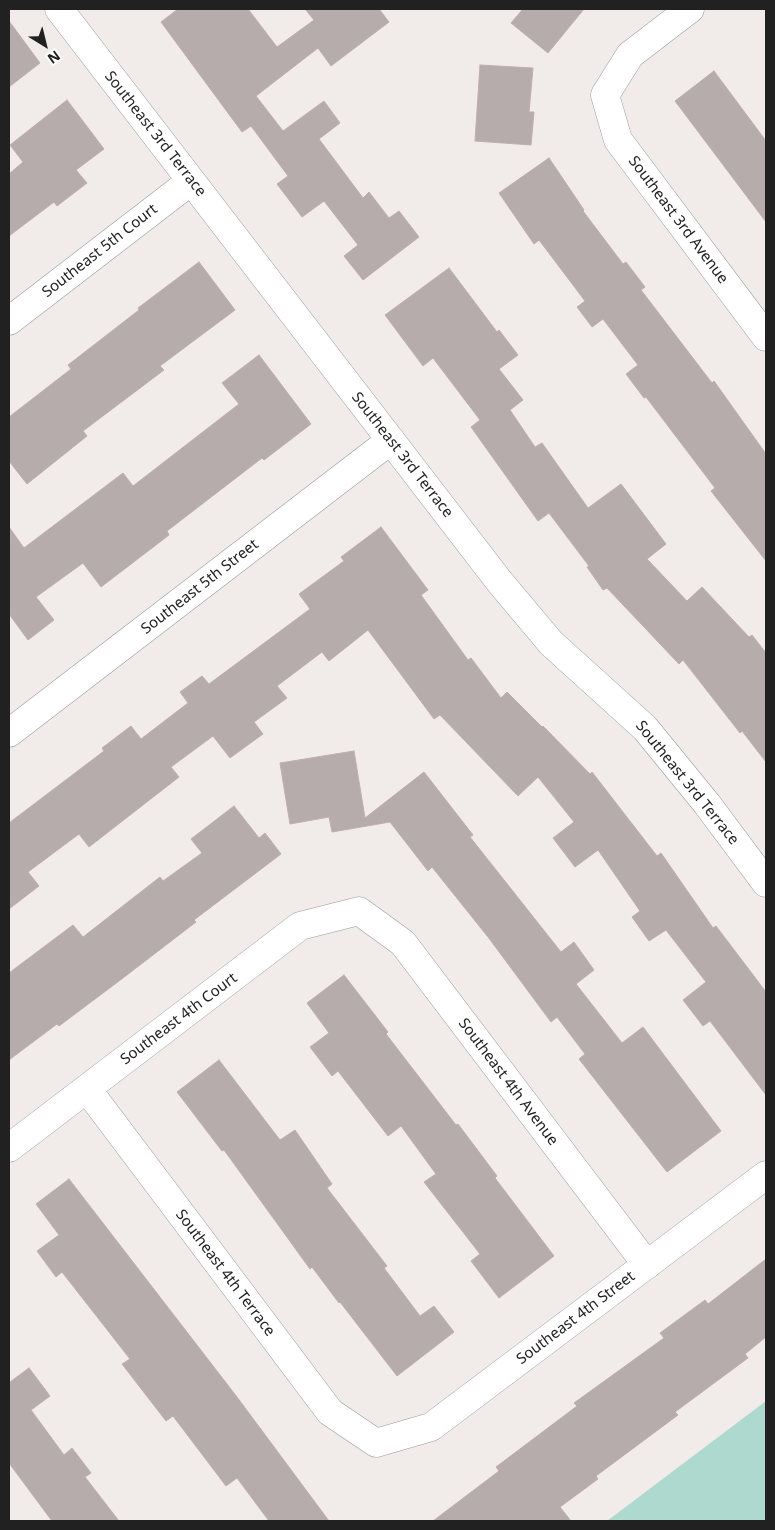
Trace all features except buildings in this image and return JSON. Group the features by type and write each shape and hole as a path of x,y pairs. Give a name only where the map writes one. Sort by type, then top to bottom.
{"street":[{"name":"Southeast 3rd Terrace","path":"59,9 499,581 551,642 645,728 707,804 766,883"},
{"name":"Southeast 3rd Avenue","path":"690,9 630,55 605,95 618,140 766,337"},
{"name":"Southeast 5th Court","path":"9,321 191,181"},
{"name":"Southeast 5th Street","path":"9,733 390,440"},
{"name":"Southeast 4th Court","path":"9,1148 300,926 359,910"},
{"name":"Southeast 4th Avenue","path":"359,910 403,943 647,1264"},
{"name":"Southeast 4th Terrace","path":"87,1089 330,1412 376,1443"},
{"name":"Southeast 4th Street","path":"376,1443 431,1427 766,1175"}],"shaded area":[{"path":"766,1401 766,1521 607,1521"}]}
